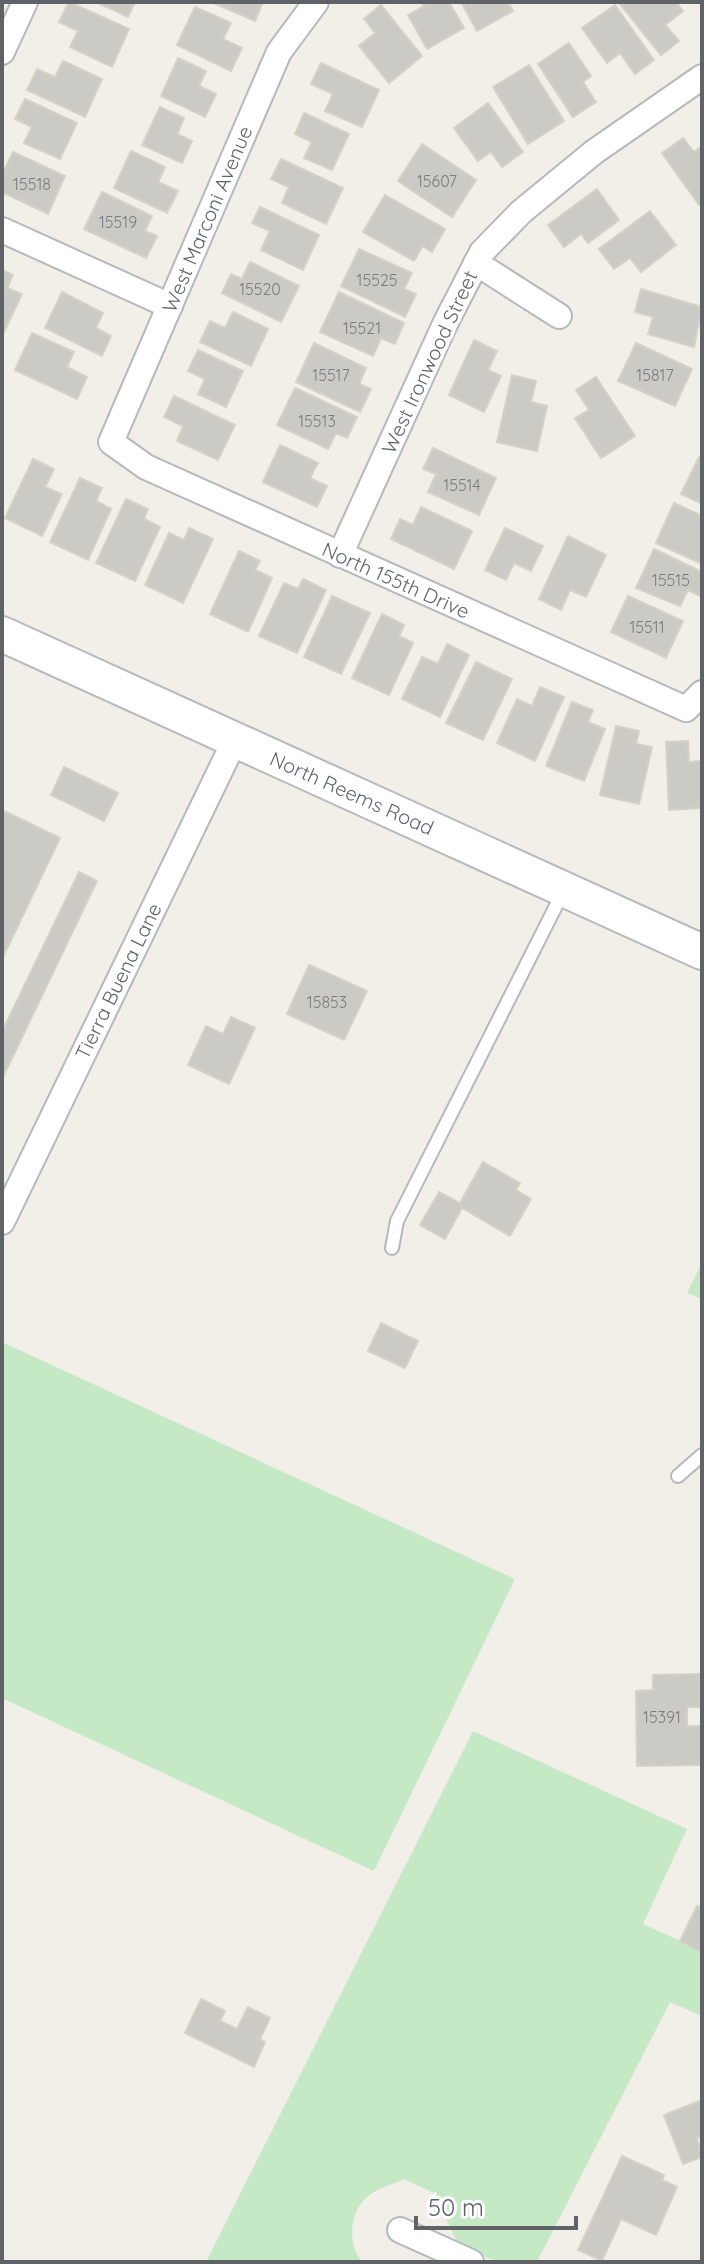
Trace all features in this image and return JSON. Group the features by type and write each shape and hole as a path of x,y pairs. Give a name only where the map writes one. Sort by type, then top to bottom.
{"main road":[{"name":"North Reems Road","path":"2,634 702,952"}],"street":[{"path":"2,52 25,2"},
{"name":"West Marconi Avenue","path":"111,442 279,52 316,2"},
{"name":"West Ironwood Street","path":"340,555 476,263 521,212 594,152 702,77"},
{"path":"2,230 170,306"},
{"path":"476,263 559,316"},
{"name":"North 155th Drive","path":"111,442 146,467 340,555 694,701"},
{"name":"Tierra Buena Lane","path":"2,1222 235,740"},
{"path":"400,2230 471,2262"}],"lane":[{"path":"392,1248 397,1221 564,889"},
{"path":"678,1476 702,1455"}],"green space":[{"path":"702,1263 702,1299 687,1293"},
{"path":"2,1342 515,1579 374,1871 2,1698"},
{"path":"473,1731 687,1829 643,1924 702,1951 702,2016 670,2002 537,2262 497,2262 458,2244 434,2193 404,2179 372,2193 357,2211 352,2237 362,2262 206,2262"}],"building":[{"path":"69,2 129,29 112,67 70,47 78,31 59,22"},
{"path":"96,2 135,2 128,17"},
{"path":"211,2 263,2 255,21"},
{"path":"421,2 449,2 464,28 427,49 408,15 424,6"},
{"path":"461,2 508,2 513,11 477,31"},
{"path":"676,2 683,11 665,25 679,41 661,55 620,4"},
{"path":"381,5 422,56 389,83 359,46 375,33 364,19"},
{"path":"615,5 654,60 635,74 620,53 607,63 582,28"},
{"path":"195,7 231,23 223,39 242,48 231,71 177,45"},
{"path":"569,43 591,76 583,82 596,102 573,117 538,64"},
{"path":"178,58 206,71 199,86 216,94 205,117 161,96"},
{"path":"63,61 102,79 85,117 27,90 37,69 55,77"},
{"path":"321,63 379,90 362,127 325,111 333,94 311,84"},
{"path":"529,65 564,121 528,144 493,87"},
{"path":"25,99 77,123 60,159 24,143 32,127 15,119"},
{"path":"488,103 523,152 502,167 491,152 478,161 454,128"},
{"path":"160,107 184,118 177,134 192,141 182,163 142,145"},
{"path":"304,113 349,134 332,170 304,158 312,142 295,134"},
{"path":"683,138 694,152 702,146 702,203 699,205 662,153"},
{"path":"422,144 476,180 452,217 398,181"},
{"path":"131,151 165,167 158,182 178,191 167,213 114,188"},
{"path":"13,152 65,176 48,214 2,192 2,168 5,169"},
{"path":"281,159 343,188 326,224 282,203 289,187 271,179"},
{"path":"597,189 619,220 588,243 581,234 564,247 548,225"},
{"path":"102,192 152,216 145,231 157,236 146,258 84,229"},
{"path":"385,195 445,229 432,252 423,246 414,261 363,232"},
{"path":"260,207 319,235 303,270 261,250 270,231 252,223"},
{"path":"650,211 676,245 641,272 630,258 614,269 599,249"},
{"path":"359,249 412,273 404,289 416,294 405,317 341,286"},
{"path":"250,262 299,286 281,322 222,293 231,274 242,279"},
{"path":"2,270 13,275 7,288 22,294 2,336"},
{"path":"641,289 702,307 694,347 648,334 653,317 635,312"},
{"path":"62,292 103,313 96,328 111,336 102,356 45,328"},
{"path":"339,292 404,323 395,344 381,338 373,356 320,332"},
{"path":"233,312 268,329 251,366 200,342 210,321 225,328"},
{"path":"32,333 74,352 67,367 87,377 77,399 15,370"},
{"path":"474,340 497,351 488,370 501,376 484,412 449,395"},
{"path":"314,343 366,368 359,384 371,389 360,412 296,382"},
{"path":"636,343 692,369 675,406 618,381"},
{"path":"198,350 243,371 226,407 198,394 205,379 188,371"},
{"path":"512,375 536,381 531,402 547,406 537,451 497,442"},
{"path":"596,377 635,436 601,458 575,418 589,410 576,390"},
{"path":"295,388 357,417 347,438 336,433 328,449 277,425"},
{"path":"174,396 235,425 218,460 177,441 183,426 164,417"},
{"path":"280,445 318,463 310,478 327,486 317,507 263,482"},
{"path":"433,448 496,478 479,515 428,492 436,474 423,469"},
{"path":"699,457 702,459 702,504 681,494"},
{"path":"33,459 54,469 45,487 62,494 42,536 5,518"},
{"path":"80,478 102,488 96,501 111,509 88,560 50,542"},
{"path":"126,499 148,509 144,519 160,527 135,581 96,563"},
{"path":"674,503 702,516 702,564 656,543"},
{"path":"421,507 472,531 454,569 391,539 400,519 413,525"},
{"path":"189,528 213,539 183,603 145,585 169,533 184,540"},
{"path":"505,528 543,546 531,571 514,563 506,580 485,570"},
{"path":"568,536 606,555 586,597 570,590 561,610 539,599"},
{"path":"654,549 702,572 702,597 688,590 680,606 636,588"},
{"path":"239,551 260,561 255,570 272,578 248,632 210,614"},
{"path":"303,579 326,590 297,653 259,636 284,583 298,589"},
{"path":"332,596 370,613 341,674 304,657"},
{"path":"628,596 683,621 666,658 611,632"},
{"path":"382,614 404,625 399,636 413,643 389,695 352,678"},
{"path":"447,644 469,655 440,717 402,699 422,657 438,664"},
{"path":"476,662 512,679 483,740 446,723"},
{"path":"540,687 564,697 535,761 497,743 517,699 532,706"},
{"path":"572,702 593,710 588,722 605,729 584,781 546,766"},
{"path":"616,726 639,731 636,744 652,747 639,804 600,795"},
{"path":"688,741 689,762 702,761 702,808 669,810 666,742"},
{"path":"64,767 118,793 104,821 51,795"},
{"path":"2,810 60,838 2,959"},
{"path":"79,872 97,881 2,1079 2,1032"},
{"path":"309,965 367,991 344,1040 287,1014"},
{"path":"231,1017 255,1028 229,1084 188,1065 206,1026 223,1034"},
{"path":"483,1162 520,1183 516,1190 531,1199 510,1236 462,1208 445,1239 420,1225 439,1192 460,1203"},
{"path":"381,1323 418,1341 405,1368 368,1351"},
{"path":"700,1674 700,1707 687,1707 687,1726 702,1726 702,1765 637,1766 636,1691 653,1690 653,1675"},
{"path":"697,1906 702,1908 702,1952 680,1941"},
{"path":"201,1999 225,2011 220,2021 237,2029 248,2007 270,2018 260,2039 265,2042 254,2067 185,2033"},
{"path":"702,2100 702,2137 697,2138 702,2157 683,2164 664,2115"},
{"path":"622,2156 664,2175 662,2180 677,2187 656,2235 621,2219 602,2261 578,2250"}]}
